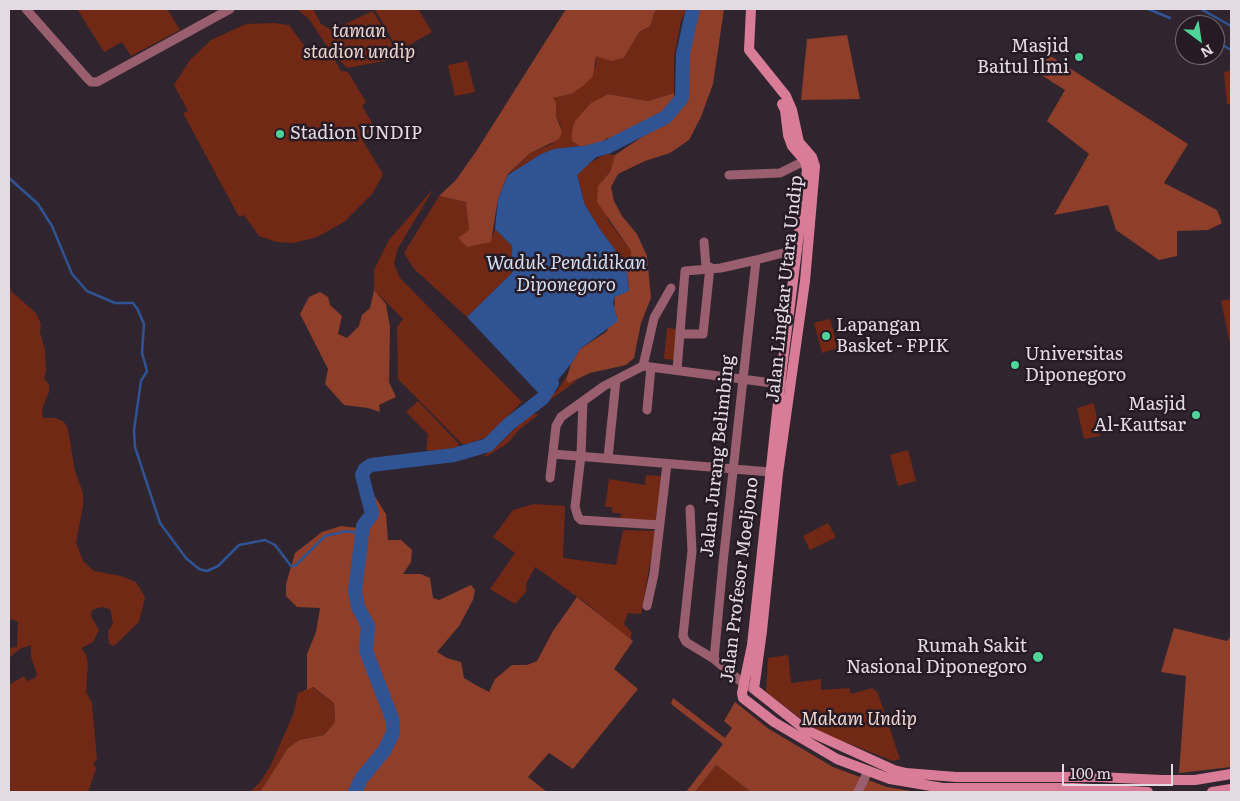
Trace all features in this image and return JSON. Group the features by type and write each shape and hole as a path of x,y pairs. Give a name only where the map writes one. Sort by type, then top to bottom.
{"street":[{"path":"26,9 87,78 91,82 97,82 230,9"},
{"name":"Jalan Lingkar Utara Undip","path":"745,9 744,53 789,110"},
{"name":"Jalan Lingkar Utara Undip","path":"751,9 749,50 786,96 799,142 815,166 804,281 785,385 774,473"},
{"path":"729,175 780,173 809,159"},
{"name":"Jalan Lingkar Utara Undip","path":"798,249 809,159"},
{"path":"680,334 703,334 708,267 704,242"},
{"path":"550,478 557,422 604,386 647,367 785,385 798,249 720,268 708,267 685,271 677,370"},
{"name":"Jalan Jurang Belimbing","path":"714,659 756,260"},
{"path":"647,410 647,367 654,318 671,288"},
{"path":"608,458 616,380"},
{"path":"583,401 581,455 574,507 578,517 581,520 660,525"},
{"path":"553,454 774,473 762,631 754,689"},
{"path":"648,606 667,464"},
{"name":"Jalan Profesor Moeljono","path":"774,473 753,636 744,684 743,698 755,709 837,759 890,779 943,788 1074,788 1148,792"},
{"path":"690,508 692,550 683,636 686,642 714,659 806,730 894,770 906,772 956,777 1098,777 1162,780 1196,780 1231,774"},
{"path":"858,792 868,771"},
{"path":"1212,792 1231,789"}],"green space":[{"path":"77,9 167,9 180,30 131,56 122,42 104,52"},
{"name":"taman stadion undip","path":"297,9 313,9 321,24 332,30 373,11 400,58 347,68 328,48 309,19"},
{"path":"418,9 432,32 399,51 375,10"},
{"path":"656,9 687,9 681,21 674,57 674,93 648,101 608,94 591,103 572,141 579,146 554,149 541,154 508,175 529,154 552,144 561,126 556,116 553,98 571,94 596,66 596,56 624,58 639,32 650,26"},
{"name":"Stadion UNDIP","path":"274,23 289,25 311,55 330,51 341,71 348,72 366,102 362,106 374,126 371,131 361,138 383,174 373,193 344,222 317,237 294,243 276,242 259,236 244,215 239,217 183,113 188,111 174,85 190,60 211,40 246,24"},
{"path":"467,61 475,92 455,96 448,65"},
{"path":"1231,71 1231,104 1227,104 1224,72"},
{"path":"606,154 615,155 610,172 598,186 608,220 631,251 631,259 626,264 601,231 585,205 577,174 584,166"},
{"path":"434,188 397,250 394,264 400,278 522,402 487,437 467,444 462,444 398,379 397,327 403,319 374,290 374,270 389,240"},
{"path":"439,196 466,202 469,230 490,242 495,229 512,246 512,273 467,317 414,269 404,253"},
{"path":"9,285 12,292 36,313 41,324 40,332 45,350 46,372 44,378 49,385 49,392 42,409 43,418 56,418 64,422 68,429 75,471 83,493 83,506 76,542 83,561 94,571 121,576 136,582 145,597 139,622 114,646 109,644 108,632 113,623 110,609 101,607 92,610 91,616 99,630 93,642 81,648 86,655 88,665 86,692 92,703 97,760 93,763 96,769 88,792 9,792 9,685 24,676 27,681 35,678 37,675 31,656 31,645 20,649 9,658 9,648 17,647 18,622 12,619 9,621"},
{"path":"1231,299 1231,349 1221,301"},
{"name":"Lapangan Basket - FPIK","path":"830,319 838,348 822,353 814,323"},
{"path":"667,328 678,329 675,360 664,359"},
{"path":"568,375 567,380 569,383 578,380 540,407 538,405 556,392"},
{"path":"418,401 459,444 458,447 443,452 426,450 428,434 406,412"},
{"path":"1094,403 1100,436 1084,439 1077,408"},
{"path":"530,414 539,414 519,430 508,443 487,456 483,456 496,447"},
{"path":"908,450 916,481 898,486 890,455"},
{"path":"646,475 661,476 658,520 653,523 620,519 621,513 612,513 612,507 605,507 609,479 645,485"},
{"path":"534,504 565,506 563,558 616,565 623,530 656,531 641,614 628,613 624,624 632,633 630,640 586,603 535,567 526,584 526,592 515,604 490,589 515,553 493,537 513,510"},
{"path":"828,523 836,537 810,550 803,536"},
{"name":"Makam Undip","path":"788,655 791,683 821,679 821,690 849,688 851,694 872,688 878,693 900,759 893,761 817,731 766,692 768,658"},
{"path":"312,687 334,703 335,722 324,735 299,740 288,748 260,792 250,792 260,782 270,767 293,715 298,693"},
{"path":"716,765 751,792 695,792"}],"shaded area":[{"path":"566,9 656,9 650,26 639,32 624,58 611,61 596,56 593,76 583,86 571,94 553,98 556,102 556,116 562,132 559,139 529,154 508,174 498,199 491,242 467,247 458,238 469,230 466,202 439,196 456,180 477,150"},
{"path":"699,9 724,9 713,84 701,117 689,140 670,153 645,161 618,174 611,187 614,201 622,216 637,234 647,256 651,298 641,323 634,358 626,365 590,373 569,383 566,380 571,364 580,349 606,332 617,316 614,310 615,297 629,290 626,264 631,259 631,251 597,202 598,186 610,172 615,155 669,119 687,100 686,57"},
{"path":"847,35 860,99 801,100 807,39"},
{"path":"1049,55 1188,144 1164,183 1217,210 1222,223 1208,230 1177,231 1177,256 1159,260 1116,230 1108,205 1054,215 1089,154 1047,121 1065,90 1038,73"},
{"path":"674,93 674,99 668,109 639,129 615,139 607,138 596,147 579,146 572,141 575,121 591,103 608,94 648,101"},
{"path":"374,290 386,304 390,327 389,382 396,397 379,405 380,412 368,408 344,405 325,384 328,369 300,314 309,297 320,292 328,297 330,305 342,316 338,334 347,338 359,326 362,315 370,308"},
{"path":"374,495 386,514 388,540 401,540 412,550 411,562 403,574 421,574 430,578 433,598 439,600 471,585 475,590 473,600 459,626 437,652 447,658 461,662 464,678 474,684 489,692 495,679 512,665 527,665 537,661 553,631 577,597 633,641 614,669 638,689 573,769 549,753 528,777 547,792 260,792 288,748 299,740 324,735 335,722 334,703 313,687 307,690 307,654 316,632 320,608 297,607 286,596 286,584 295,553 322,532 341,526 358,528 369,514 366,503"},
{"path":"1174,628 1227,641 1231,636 1231,767 1179,773 1186,676 1161,672"},
{"path":"673,698 725,738 732,728 724,721 735,702 769,729 833,767 887,787 917,792 751,792 716,765 695,792 686,792 723,744 671,704"}],"water":[{"name":"Waduk Pendidikan Diponegoro","path":"579,146 607,147 577,175 585,205 601,231 626,264 629,291 615,297 613,303 618,321 580,349 571,364 543,398 467,317 512,273 512,246 495,229 498,199 508,175 541,154 554,149"}],"waterway":[{"path":"588,152 607,147 666,117 682,98 683,54 693,9"},
{"path":"1148,9 1170,18"},
{"path":"1201,9 1231,26"},
{"path":"1225,47 1231,50"},
{"path":"9,178 38,204 52,226 72,274 87,291 115,303 133,303 138,310 144,324 142,353 147,371 141,381 134,430 135,447 160,523 186,558 199,569 207,571 218,566 239,545 265,540 275,545 291,566 295,566 325,536 347,531 363,534"},
{"path":"355,792 361,779 384,751 393,733 393,721 366,651 368,626 358,607 355,591 363,526 372,514 362,475 365,469 371,465 454,455 488,445 509,424 543,398 552,383"}],"place":[{"name":"Masjid Baitul Ilmi","path":"1079,57"},
{"name":"Stadion UNDIP","path":"280,134"},
{"name":"Lapangan Basket - FPIK","path":"826,336"},
{"name":"Universitas Diponegoro","path":"1015,365"},
{"name":"Masjid Al-Kautsar","path":"1196,415"},
{"name":"Rumah Sakit Nasional Diponegoro","path":"1038,657"}]}
